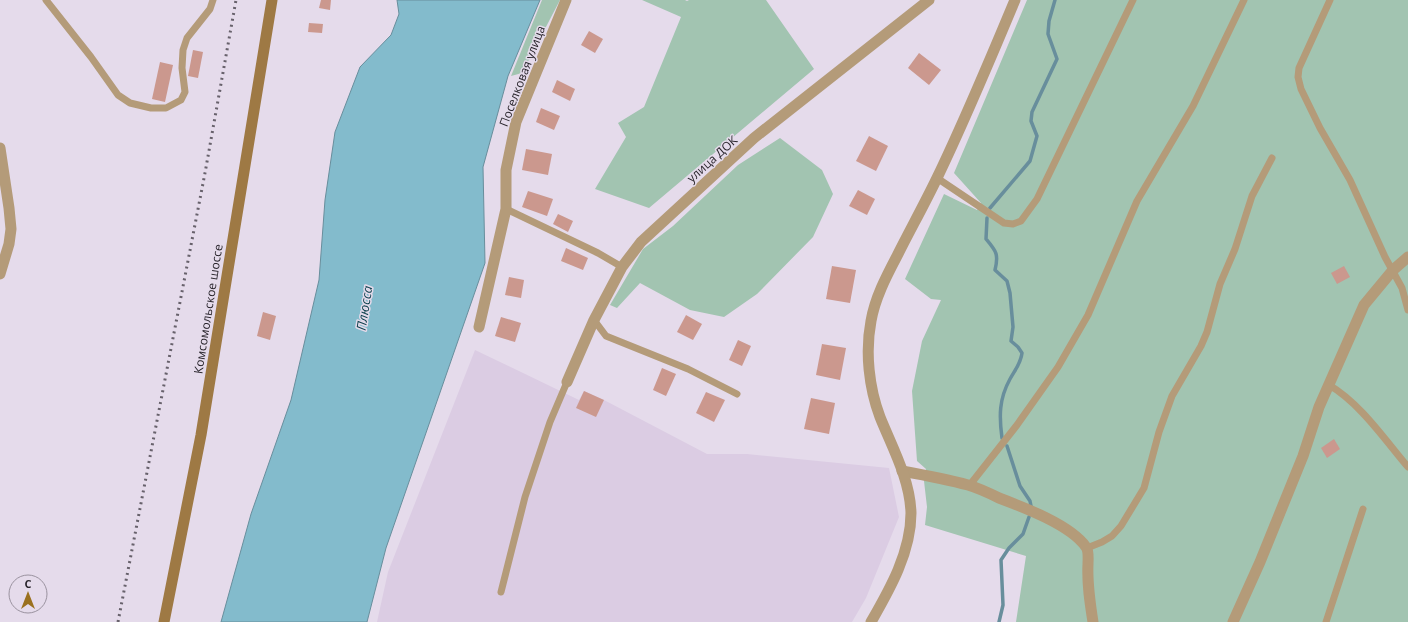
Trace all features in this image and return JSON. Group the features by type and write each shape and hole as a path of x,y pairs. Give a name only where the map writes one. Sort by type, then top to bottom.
{"main road":[{"name":"Комсомольское шоссе","path":"164,622 201,435 272,0"}],"street":[{"name":"Поселковая улица","path":"479,327 506,209 506,170 516,122 566,0"},
{"name":"улица ДОК","path":"567,382 594,320 622,267 641,242 754,138 929,0"},
{"path":"872,622 902,563 909,533 910,506 902,471 879,415 872,390 869,364 870,323 874,304 884,281 937,178 1015,0"},
{"path":"0,148 11,230 9,244 0,274"},
{"path":"1233,622 1260,562 1303,456 1328,385 1364,305 1393,270 1408,257"},
{"path":"902,471 969,486 1053,521 1076,537 1087,548 1089,598 1094,622"}],"lane":[{"path":"46,0 91,57 118,95 130,103 151,108 166,108 181,100 185,92 182,68 183,50 188,38 210,9 213,0"},
{"path":"937,178 1004,223 1013,224 1021,221 1037,199 1048,178 1133,0"},
{"path":"969,486 1013,430 1058,367 1088,315 1137,202 1193,106 1244,0"},
{"path":"1330,0 1299,68 1298,77 1301,89 1320,128 1350,180 1385,257 1402,288 1408,310"},
{"path":"1087,548 1112,536 1121,526 1144,488 1159,432 1172,396 1202,346 1220,284 1235,249 1252,196 1272,158"},
{"path":"506,209 598,253 622,267"},
{"path":"594,320 606,336 688,369 737,394"},
{"path":"502,592 525,497 550,422 567,382"},
{"path":"1328,385 1354,404 1408,467"},
{"path":"1326,622 1363,509"}],"shaded area":[{"path":"475,350 579,400 584,391 707,454 747,454 889,468 899,517 866,598 852,622 377,622 388,572"}],"green space":[{"path":"542,0 560,0 522,73 511,76"},
{"path":"642,0 766,0 814,69 649,208 595,189 626,137 618,123 644,107 681,17"},
{"path":"1027,0 1408,0 1408,622 1016,622 1026,556 925,525 927,507 924,481 926,469 917,461 912,391 922,341 941,300 931,299 905,279 944,194 977,210 981,203 954,173"},
{"path":"780,138 822,170 833,194 813,237 757,294 724,317 690,310 640,283 617,308 610,305 643,249 673,226 738,165"}],"water":[{"name":"Плюсса","path":"397,0 540,0 508,76 483,167 485,263 386,548 367,622 221,622 251,514 291,400 319,280 325,200 335,132 360,67 391,35 399,14"}],"building":[{"path":"321,0 331,0 330,10 319,8"},
{"path":"309,23 323,24 322,33 308,32"},
{"path":"589,31 603,39 595,53 581,45"},
{"path":"193,50 203,52 198,78 188,76"},
{"path":"919,53 941,70 929,85 908,68"},
{"path":"160,62 173,65 165,102 152,99"},
{"path":"557,80 575,89 570,101 552,92"},
{"path":"541,108 560,116 554,130 536,122"},
{"path":"869,136 888,146 876,171 856,161"},
{"path":"526,149 552,154 548,175 522,170"},
{"path":"858,190 875,199 867,215 849,206"},
{"path":"528,191 553,199 547,216 522,207"},
{"path":"558,214 573,221 568,232 553,224"},
{"path":"566,248 588,258 583,270 561,261"},
{"path":"832,266 856,270 850,303 826,299"},
{"path":"1344,266 1350,277 1337,284 1331,273"},
{"path":"509,277 524,280 521,298 505,295"},
{"path":"263,312 276,316 270,340 257,336"},
{"path":"686,315 702,324 693,340 677,332"},
{"path":"501,317 521,323 515,342 495,336"},
{"path":"738,340 751,346 742,366 729,360"},
{"path":"822,344 846,348 840,380 816,375"},
{"path":"662,368 676,374 666,396 653,390"},
{"path":"584,391 604,400 596,417 576,408"},
{"path":"706,392 725,400 714,422 696,413"},
{"path":"811,398 835,403 829,434 804,429"},
{"path":"1334,439 1340,449 1327,458 1321,448"}],"waterway":[{"path":"990,208 1030,161 1037,136 1031,121 1032,112 1057,59 1048,34 1049,21 1055,0"},
{"path":"987,218 986,239 997,256 995,270 1007,281 1010,293 1013,327 1011,341 1022,353 1019,363 1006,386 1002,401 1000,415 1002,438"},
{"path":"1007,446 1020,486 1030,501 1031,506"},
{"path":"999,622 1003,605 1001,560 1009,548 1023,534 1029,517"}],"railway":[{"path":"118,622 205,173 236,0"}]}
